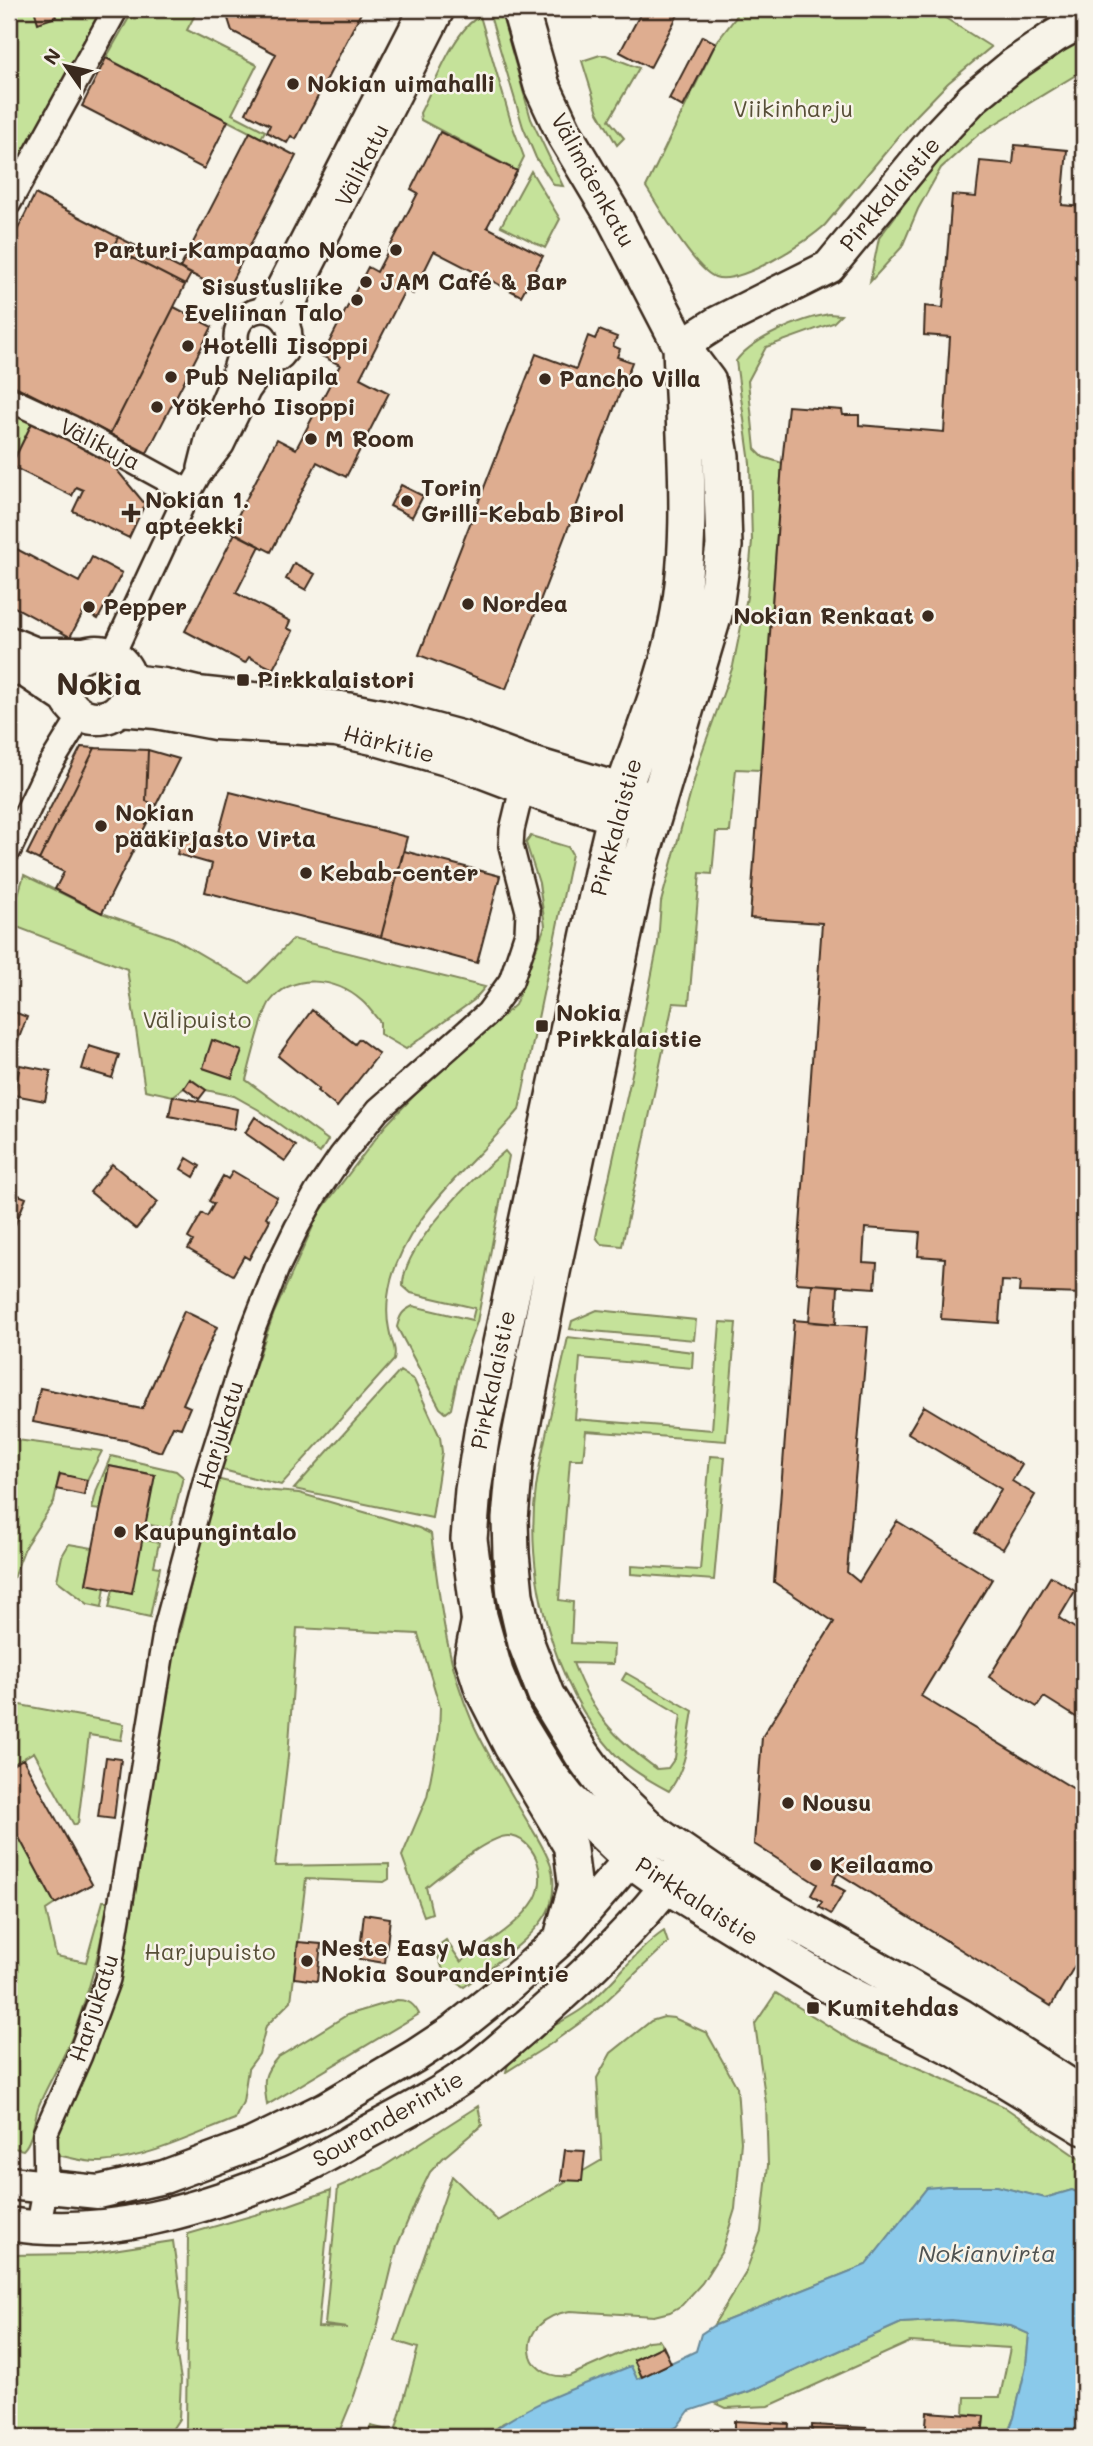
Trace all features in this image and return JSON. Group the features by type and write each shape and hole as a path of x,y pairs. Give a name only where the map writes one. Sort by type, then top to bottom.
{"main road":[{"name":"Välimäenkatu","path":"520,9 542,86 565,135 614,218 681,346"},
{"name":"Pirkkalaistie","path":"681,346 686,517 681,594 674,636 659,689 619,804 476,1459 470,1539 479,1616 503,1693 530,1744 568,1799 632,1860 668,1886 831,1986 954,2048 1084,2127"},
{"name":"Pirkkalaistie","path":"681,346 708,382 721,456 724,546 714,614 653,814 621,942 515,1462 510,1519 515,1595 526,1643 546,1695 575,1744 606,1787 654,1833 688,1858 788,1919 961,2017 1084,2096"}],"street":[{"path":"9,202 116,9"},
{"name":"Välikatu","path":"261,310 278,288 421,9"},
{"name":"Välikatu","path":"287,324 300,289 443,9"},
{"name":"Pirkkalaistie","path":"681,346 717,323 829,267 938,135 973,98 1013,65 1084,20"},
{"path":"9,665 39,679 73,706 102,718 112,675 194,484 208,436 231,382 240,353 236,334 239,324 253,312 261,310 280,316 287,324 289,345 276,361 257,364 240,353"},
{"path":"194,484 222,445 248,391 267,364"},
{"name":"Välikuja","path":"9,399 194,484"},
{"name":"Härkitie","path":"9,643 36,654 112,675 156,712 215,723 336,730 457,762 526,774 653,814"},
{"path":"9,850 47,770 73,706 64,678 68,668 112,675"},
{"name":"Harjukatu","path":"24,2226 46,2186 46,2134 80,2055 108,1979 166,1628 208,1471 253,1329 277,1268 297,1227 341,1156 378,1110 488,1013 511,981 527,933 526,901 511,846 512,830 526,774"},
{"path":"479,1616 471,1657 482,1691 510,1746 563,1831 572,1856 574,1896 560,1940"},
{"name":"Souranderintie","path":"9,2183 98,2192 163,2178 253,2144 326,2109 444,2037 514,1981 560,1940 654,1833"},
{"name":"Souranderintie","path":"24,2226 103,2227 169,2214 220,2200 293,2172 407,2112 479,2066 566,1992 647,1910 688,1858"}],"green space":[{"path":"9,9 104,9 9,179"},
{"path":"134,9 198,9 187,30 257,65 232,114 265,131 261,138 106,58"},
{"path":"500,9 531,119 563,186 554,185 536,158 523,127 489,12"},
{"name":"Viikinharju","path":"734,9 931,9 991,47 948,83 915,117 825,225 804,242 772,261 726,278 715,277 697,262 646,187 716,43 736,17"},
{"path":"480,16 524,157 517,171 421,120 420,113 453,45"},
{"path":"1084,38 1084,70 980,133 941,168 918,209 902,247 870,282 879,238 937,160 983,111 1025,75"},
{"path":"600,55 639,68 609,120 624,138 617,145 598,112 582,61"},
{"path":"531,171 560,219 545,248 501,226"},
{"path":"829,314 841,315 833,323 766,347 748,381 755,449 763,457 782,463 760,770 736,769 730,832 716,832 712,874 700,873 689,1004 673,1003 622,1246 601,1244 596,1237 658,943 661,902 701,755 733,666 747,597 752,541 750,463 736,361 765,337 805,320"},
{"path":"9,410 33,421 17,453 9,449"},
{"path":"531,836 568,847 572,854 519,1110 440,1196 406,1243 394,1269 388,1297 388,1321 394,1360 281,1485 219,1469 274,1313 319,1213 386,1125 429,1080 515,1005 545,926 539,883 526,843"},
{"name":"Välipuisto","path":"24,875 102,913 173,938 250,983 293,939 485,987 474,1000 406,1049 380,1034 380,1022 369,1008 352,993 340,987 328,983 302,982 279,992 267,1007 246,1080 328,1140 320,1153 259,1110 234,1096 206,1090 191,1079 173,1096 145,1090 127,969 9,924"},
{"path":"505,1151 509,1156 477,1322 460,1366 451,1409 446,1413 440,1408 397,1327 398,1323 400,1316 413,1306 472,1320 475,1308 411,1293 403,1286 406,1270 414,1252 442,1213"},
{"path":"597,1310 696,1320 694,1340 570,1329 572,1321"},
{"path":"720,1322 736,1323 726,1441 586,1431 583,1459 570,1459 559,1600 573,1602 571,1643 614,1645 613,1664 573,1663 588,1697 606,1724 657,1769 668,1768 675,1758 681,1715 622,1680 626,1673 693,1711 680,1773 669,1791 632,1769 613,1752 574,1695 548,1628 540,1592 533,1522 536,1488 568,1337 693,1352 692,1368 580,1358 575,1419 712,1430"},
{"path":"400,1371 414,1380 440,1437 442,1452 432,1518 294,1489"},
{"path":"9,1439 102,1451 87,1480 59,1475 54,1502 26,1545 10,1586 9,1600"},
{"path":"111,1456 176,1471 183,1477 170,1529 145,1524 154,1475 109,1466 100,1510 92,1509"},
{"path":"710,1456 725,1457 714,1580 631,1574 631,1566 700,1570"},
{"name":"Harjupuisto","path":"216,1479 263,1490 299,1493 419,1528 431,1534 445,1629 455,1675 483,1745 548,1859 553,1879 552,1898 546,1915 537,1927 464,1987 445,1975 435,1948 446,1940 461,1962 511,1926 528,1909 540,1884 536,1858 528,1846 517,1838 508,1836 489,1842 426,1887 432,1913 424,1916 402,1856 427,1797 439,1734 440,1707 418,1634 297,1628 288,1757 275,1866 389,1864 389,1879 384,1882 306,1879 291,2001 266,2026 259,2054 248,2069 243,2102 235,2119 136,2156 101,2162 83,2161 53,2154 53,2138 91,2054 164,1698"},
{"path":"142,1539 159,1543 154,1566 160,1567 150,1617 109,1608 113,1589"},
{"path":"69,1544 93,1548 86,1583 105,1587 102,1607 88,1604 57,1580 62,1556"},
{"path":"9,1703 124,1724 121,1740 89,1735 78,1823 74,1825 34,1752 9,1767"},
{"path":"9,1819 55,1904 46,1910 56,1956 86,1962 103,1901 108,1901 98,1953 78,2020 39,2105 31,2135 23,2150 9,2147"},
{"path":"664,1931 668,1943 591,2015 506,2072 516,2052 582,2009 604,1990 642,1949"},
{"path":"776,1993 853,2041 1003,2106 1084,2162 1084,2195 1072,2190 1045,2198 996,2186 927,2188 866,2265 713,2326 745,2274 761,2231 768,2165 766,2103 755,2024"},
{"path":"397,2000 411,2003 419,2014 267,2105 265,2080 268,2070 277,2058 347,2015"},
{"path":"664,2017 674,2018 707,2033 737,2087 741,2142 735,2209 722,2251 702,2283 682,2305 670,2312 654,2316 570,2311 552,2317 539,2326 532,2337 530,2349 533,2360 540,2369 553,2375 569,2376 648,2341 659,2340 663,2346 634,2360 642,2377 637,2379 630,2366 503,2423 486,2437 367,2437 371,2426 395,2432 418,2348 395,2341 452,2176 498,2221 602,2160 597,2078 611,2053 651,2021"},
{"path":"478,2106 482,2125 430,2172 397,2246 377,2328 337,2437 183,2437 186,2426 188,2234 331,2190 318,2327 347,2328 325,2325 338,2187 381,2168"},
{"path":"173,2241 181,2300 177,2355 181,2380 179,2419 167,2437 9,2437 9,2255 86,2254"},
{"path":"951,2320 1011,2326 1029,2334 1026,2366 1014,2418 1006,2437 982,2437 984,2416 964,2414 965,2397 1000,2397 1010,2348 910,2342 769,2406 726,2408 715,2403 750,2391 901,2323"}],"water":[{"name":"Nokianvirta","path":"997,2186 1045,2198 1072,2190 1084,2195 1084,2437 1006,2437 1014,2418 1026,2366 1029,2334 1011,2326 951,2320 901,2323 750,2391 689,2411 677,2427 657,2437 486,2437 537,2404 631,2366 637,2379 696,2351 701,2334 713,2326 866,2265 927,2188"}],"building":[{"path":"34,9 53,9 56,17 38,23"},
{"name":"Nokian uimahalli","path":"225,9 363,9 296,139 291,136 287,143 267,132 270,125 246,113 276,54 232,31"},
{"path":"643,9 681,9 650,68 620,52"},
{"path":"702,36 716,43 683,107 669,99"},
{"path":"106,58 228,121 204,169 82,106"},
{"path":"250,132 296,156 226,292 180,268"},
{"path":"440,132 517,171 487,227 543,256 521,296 434,251 413,294 405,290 360,378 389,393 346,477 317,462 271,552 230,531 277,439 296,449 340,365 322,356 368,267 377,272 418,193 411,189"},
{"name":"Nokian Renkaat","path":"1015,145 1067,150 1062,205 1084,207 1084,1294 1019,1292 1020,1282 1002,1281 999,1323 941,1319 945,1258 918,1256 920,1232 865,1228 863,1262 877,1263 875,1288 796,1283 822,923 750,918 788,406 842,410 843,415 859,415 859,425 944,432 950,337 924,335 925,306 943,308 952,195 976,197 980,161 1013,164"},
{"path":"35,194 118,237 113,248 185,285 110,434 9,383 9,247"},
{"path":"118,237 191,274 185,285 113,248"},
{"path":"174,307 212,327 147,453 110,434"},
{"path":"599,330 617,337 613,346 620,349 617,357 632,362 506,689 419,655 536,354 576,369 588,336 595,339"},
{"path":"33,421 102,452 145,504 129,538 73,511 83,490 76,487 72,496 11,466"},
{"path":"401,485 423,496 412,517 390,506"},
{"path":"235,533 260,546 236,593 290,621 287,628 293,631 273,669 249,657 245,663 185,631"},
{"path":"9,545 79,582 92,557 122,573 98,619 84,611 70,637 9,604"},
{"path":"294,563 315,574 306,590 286,579"},
{"path":"81,747 95,748 39,860 27,854"},
{"path":"95,748 148,750 146,801 156,805 102,913 55,889 64,872 39,860"},
{"path":"148,750 179,759 156,805 146,801"},
{"path":"230,792 407,837 381,937 205,892 212,864 177,854 179,847 165,843 169,828 217,840"},
{"path":"404,851 500,876 477,963 381,937"},
{"path":"9,1010 27,1017 17,1043 9,1040"},
{"path":"312,1010 355,1044 359,1039 379,1054 337,1107 278,1056"},
{"path":"212,1040 242,1051 232,1078 203,1068"},
{"path":"89,1046 119,1055 112,1078 82,1069"},
{"path":"20,1065 51,1071 45,1101 14,1095"},
{"path":"190,1079 206,1090 199,1099 184,1088"},
{"path":"173,1096 237,1109 234,1129 169,1116"},
{"path":"255,1117 296,1146 285,1161 245,1133"},
{"path":"187,1158 200,1166 194,1177 181,1169"},
{"path":"112,1164 158,1202 136,1229 90,1192"},
{"path":"233,1171 277,1197 266,1217 270,1220 249,1259 244,1256 233,1275 188,1249 193,1241 188,1238 202,1213 207,1216 214,1204 209,1201 223,1176 228,1179"},
{"path":"9,1191 26,1198 13,1230 9,1228"},
{"path":"812,1284 838,1286 836,1324 809,1322"},
{"path":"184,1311 217,1327 183,1404 190,1407 181,1428 173,1426 161,1452 129,1441 33,1422 40,1388 142,1409"},
{"path":"794,1320 868,1327 847,1572 859,1582 897,1521 992,1579 921,1696 1084,1795 1084,1950 1051,2006 838,1873 832,1884 845,1891 831,1914 819,1907 822,1902 811,1895 817,1884 754,1844 762,1737 834,1622 774,1582"},
{"path":"924,1406 1022,1465 1012,1481 1035,1495 1003,1549 975,1533 1001,1489 908,1433"},
{"name":"Kaupungintalo","path":"109,1466 155,1475 132,1593 86,1584"},
{"path":"60,1474 87,1480 84,1495 56,1489"},
{"path":"1051,1576 1075,1591 1059,1618 1084,1634 1084,1722 1044,1697 1037,1707 989,1677"},
{"path":"106,1757 121,1759 114,1819 98,1817"},
{"path":"23,1759 92,1884 55,1904 9,1819 9,1767"},
{"path":"364,1914 390,1918 385,1963 359,1959"},
{"name":"Neste Easy Wash Nokia Souranderintie","path":"298,1942 321,1944 317,1981 294,1978"},
{"path":"565,2150 585,2151 582,2181 561,2180"},
{"path":"663,2346 671,2363 642,2377 634,2360"},
{"path":"927,2412 984,2416 982,2437 925,2437"},
{"path":"735,2421 789,2424 788,2437 735,2437"},
{"path":"812,2425 867,2428 867,2437 812,2437"}],"place":[{"name":"Nokian uimahalli","path":"293,84"},
{"name":"Parturi-Kampaamo Nome","path":"396,250"},
{"name":"JAM Café & Bar","path":"366,282"},
{"name":"Sisustusliike Eveliinan Talo","path":"357,300"},
{"name":"Hotelli Iisoppi","path":"188,346"},
{"name":"Pub Neliapila","path":"171,377"},
{"name":"Pancho Villa","path":"545,379"},
{"name":"Yökerho Iisoppi","path":"157,407"},
{"name":"M Room","path":"311,439"},
{"name":"Torin Grilli-Kebab Birol","path":"407,501"},
{"name":"Nokian 1. apteekki","path":"131,513"},
{"name":"Nordea","path":"468,604"},
{"name":"Pepper","path":"89,607"},
{"name":"Nokian Renkaat","path":"928,616"},
{"name":"Pirkkalaistori","path":"243,680"},
{"name":"Nokian pääkirjasto Virta","path":"101,826"},
{"name":"Kebab-center","path":"306,873"},
{"name":"Nokia Pirkkalaistie","path":"542,1026"},
{"name":"Kaupungintalo","path":"120,1532"},
{"name":"Nousu","path":"788,1803"},
{"name":"Keilaamo","path":"816,1865"},
{"name":"Neste Easy Wash Nokia Souranderintie","path":"307,1961"},
{"name":"Kumitehdas","path":"813,2008"}],"district":[{"name":"Nokia","path":"99,685"}]}
